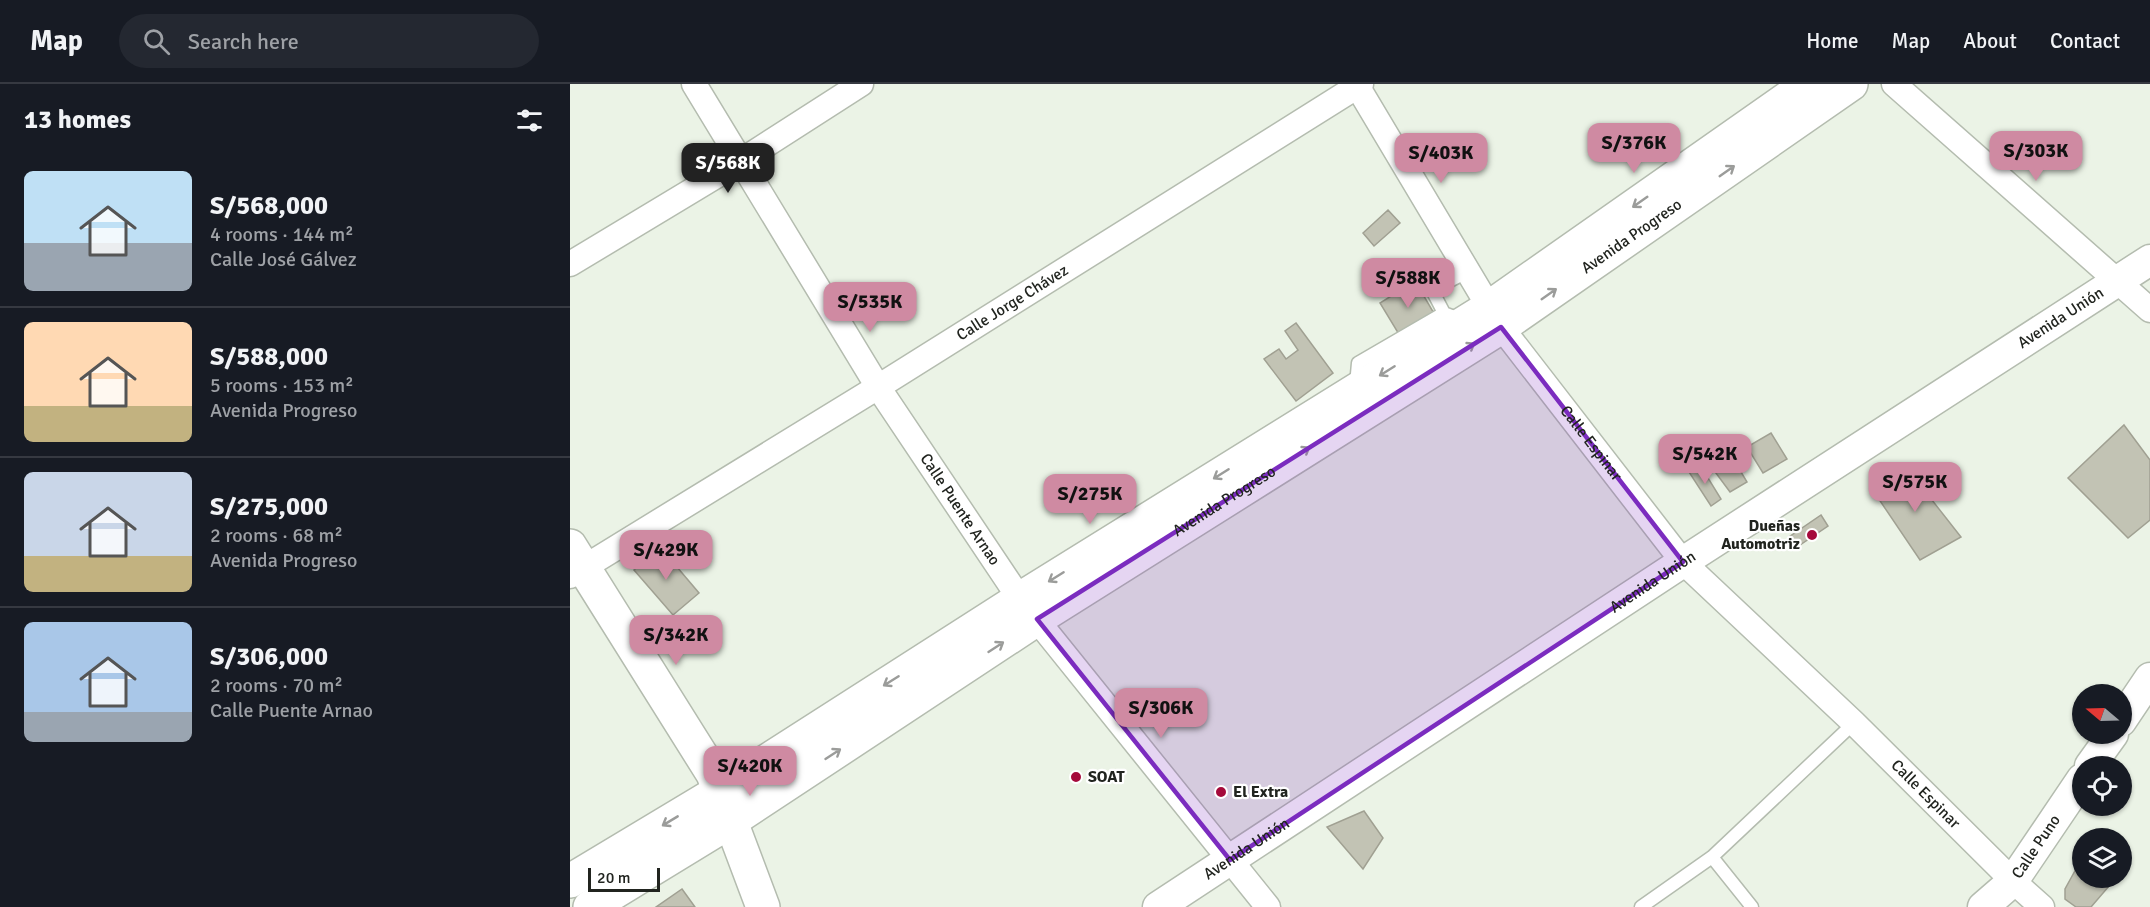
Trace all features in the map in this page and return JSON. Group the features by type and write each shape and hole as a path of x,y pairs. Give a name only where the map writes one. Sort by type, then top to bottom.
{"main road":[{"name":"Avenida Progreso","path":"570,880 1029,609 1475,317 1808,84"},
{"name":"Avenida Progreso","path":"590,907 731,821 1029,609 1356,390 1851,84"},
{"path":"574,563 658,684 713,774 763,907"}],"street":[{"name":"Calle Puente Arnao","path":"694,84 878,387 1029,609 1268,907"},
{"path":"570,264 741,161 861,84"},
{"path":"1894,84 2150,310"},
{"name":"Calle Espinar","path":"1358,85 1469,271 1475,317 1683,562 1854,723 2042,907"},
{"name":"Calle Jorge Chávez","path":"574,563 878,387 1358,85"},
{"name":"Avenida Unión","path":"1158,907 1683,562 2150,260"},
{"path":"2132,705 2150,678"},
{"name":"Calle Puno","path":"1983,907 2013,881 2072,794"}],"lane":[{"path":"1469,271 1432,290 1475,317"},
{"path":"1641,907 1712,856 1854,723"},
{"path":"1712,856 1752,907"}],"highlighted area":[{"path":"1501,327 1683,562 1230,860 1037,619"}],"building":[{"path":"1388,210 1400,223 1374,246 1363,233"},
{"path":"1415,281 1435,315 1400,336 1380,303"},
{"path":"1296,323 1333,373 1296,401 1264,359 1279,349 1286,359 1298,350 1285,331"},
{"path":"2124,425 2150,460 2150,520 2128,538 2068,478"},
{"path":"1771,433 1787,459 1763,473 1747,447"},
{"path":"1728,450 1747,482 1730,492 1707,461"},
{"path":"1700,465 1721,499 1711,506 1689,472"},
{"path":"1906,467 1961,537 1920,560 1870,486"},
{"path":"1821,515 1828,526 1797,547 1789,537"},
{"path":"660,547 699,593 673,615 634,570"},
{"path":"1364,811 1383,838 1363,869 1327,827"},
{"path":"2072,876 2072,888 2107,888 2091,907 2076,907 2065,899 2065,889"},
{"path":"682,889 695,907 656,907"}],"place":[{"name":"Dueñas Automotriz","path":"1812,535"},
{"name":"SOAT","path":"1076,777"},
{"name":"El Extra","path":"1221,792"}]}
